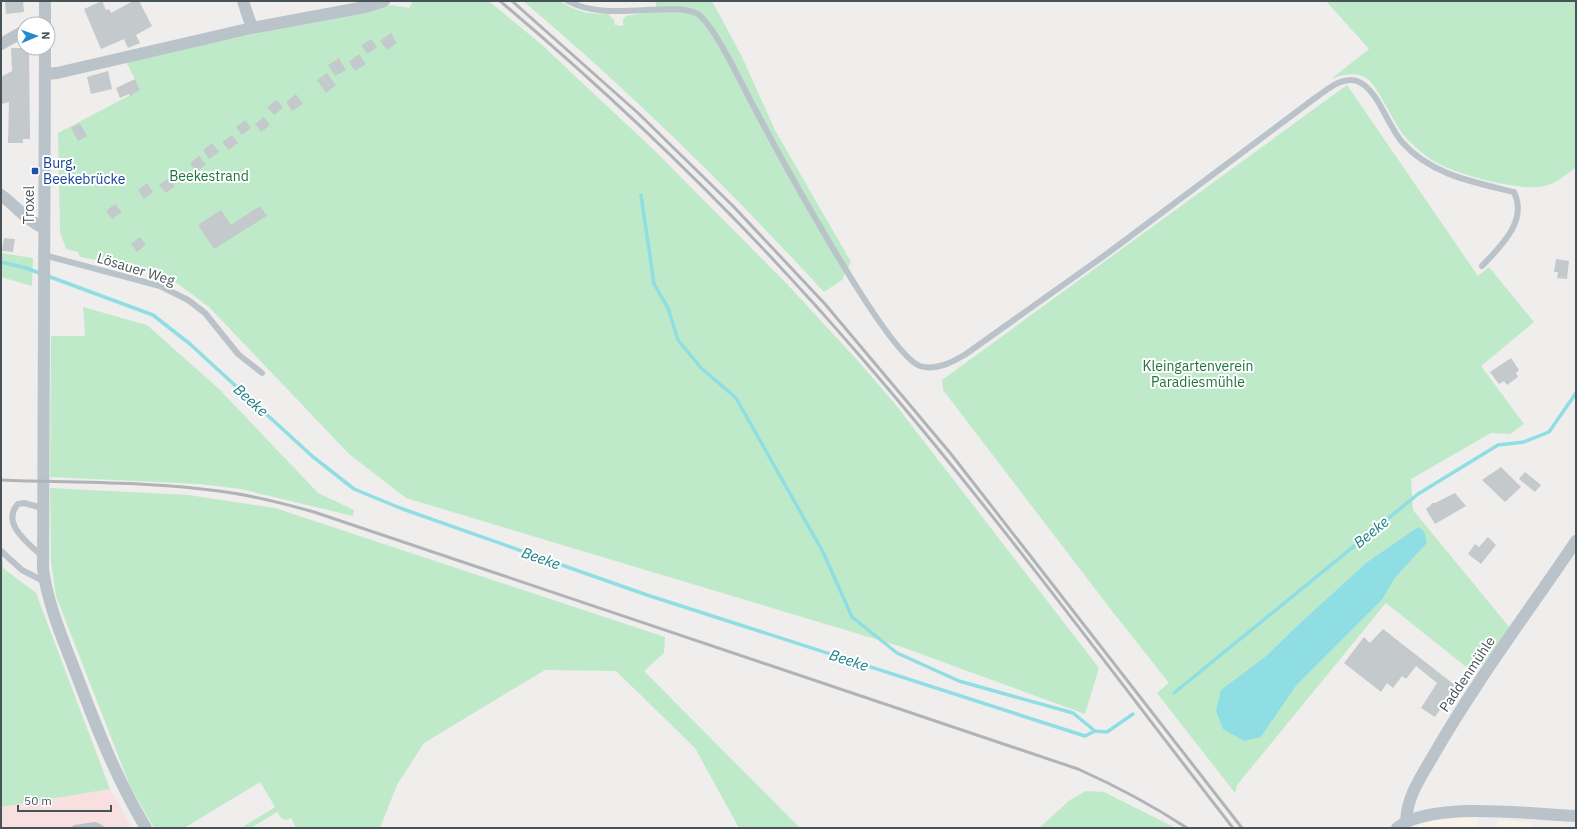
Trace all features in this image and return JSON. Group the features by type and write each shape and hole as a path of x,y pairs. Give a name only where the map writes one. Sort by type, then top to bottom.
{"street":[{"path":"45,1 45,16"},
{"path":"243,1 252,28"},
{"path":"45,74 57,73 252,28 365,7 384,1"},
{"path":"1,44 16,36"},
{"name":"Troxel","path":"45,56 42,508 45,582 69,654 101,738 119,780 146,828"},
{"path":"1,194 17,207 30,222 44,228"},
{"name":"Paddenmühle","path":"1401,825 1409,799 1446,733 1576,541"},
{"path":"1401,825 1421,816 1455,811 1576,816"}],"lane":[{"path":"568,1 589,9 619,10 676,7 686,8 700,15 725,52 771,139 869,307 890,336 909,357 920,366 939,366 951,363 966,354 1108,253 1316,98 1337,84 1345,81 1353,80 1365,86 1376,100 1402,142 1421,160 1450,176 1514,192 1518,200 1519,210 1516,222 1503,242 1482,266"},
{"name":"Lösauer Weg","path":"44,260 160,286 188,300 205,313 238,354 262,373"},
{"path":"42,508 24,503 18,504 10,514 10,520 12,527 43,557"},
{"path":"1,550 22,570 45,582"},
{"path":"75,828 95,825 101,828"}],"shaded area":[{"path":"110,789 132,828 1,828 1,807"},
{"path":"1476,818 1479,828 1413,828 1434,820"},
{"path":"1498,820 1530,822 1532,828 1496,828"}],"green space":[{"name":"Beekestrand","path":"413,1 489,1 542,45 654,150 787,284 859,362 895,404 1099,668 1085,714 902,647 406,498 349,454 209,307 174,281 130,266 80,257 78,252 66,249 60,232 58,133 140,90 126,61 392,5 409,8"},
{"path":"523,1 560,1 572,8 587,13 608,14 614,20 615,25 623,26 623,19 626,16 656,11 656,1 712,1 742,57 775,130 851,262 842,280 824,292 715,178 640,105"},
{"path":"1326,1 1576,1 1576,167 1554,183 1545,186 1521,187 1506,185 1475,177 1447,168 1433,161 1421,152 1401,132 1376,88 1371,82 1362,76 1353,74 1331,79 1369,49"},
{"name":"Kleingartenverein Paradiesmühle","path":"1347,85 1478,276 1489,267 1534,322 1481,366 1524,424 1510,434 1491,433 1411,479 1413,510 1510,628 1475,674 1386,603 1237,785 1235,793 1157,693 1169,683 943,390 942,380","holes":["1418,527 1427,543 1395,578 1382,600 1296,686 1261,737 1222,690 1266,656 1367,562"]},
{"path":"1,253 33,258 32,286 1,277"},
{"path":"83,307 147,325 219,389 318,493 354,510 353,516 241,489 199,484 50,477 51,336 85,336"},
{"path":"50,488 189,495 275,508 665,637 664,653 644,671 800,828 739,828 695,748 616,671 545,670 424,743 397,785 380,828 296,828 291,818 287,820 282,819 277,812 251,828 241,828 275,807 260,782 184,828 154,828 130,786 56,596 51,562"},
{"path":"1,525 3,568 36,593 110,789 1,807"},
{"path":"1086,791 1104,792 1176,828 1039,828 1070,800"}],"water":[{"path":"1418,527 1424,531 1427,543 1395,578 1382,600 1296,686 1261,737 1244,741 1223,729 1216,711 1221,690 1266,656 1367,562"}],"building":[{"path":"5,1 23,1 24,12 6,14"},
{"path":"102,1 106,10 109,9 111,13 133,1 139,1 152,26 136,35 140,43 128,48 124,39 101,49 84,9"},
{"path":"391,33 397,43 387,50 380,41"},
{"path":"371,39 377,47 368,54 361,46"},
{"path":"11,48 16,48 16,56 29,56 30,139 23,139 23,143 8,143 9,102 1,104 1,77 12,71"},
{"path":"359,54 366,64 355,71 349,62"},
{"path":"339,58 346,70 335,76 328,65"},
{"path":"108,71 112,89 91,94 87,77"},
{"path":"327,73 336,85 326,93 317,80"},
{"path":"135,79 140,90 130,96 129,94 120,98 116,88"},
{"path":"296,94 303,104 292,111 286,102"},
{"path":"277,100 283,108 274,115 267,107"},
{"path":"264,117 270,125 261,132 255,124"},
{"path":"245,120 251,128 242,135 236,127"},
{"path":"80,123 87,136 78,141 71,128"},
{"path":"232,135 238,143 229,150 222,142"},
{"path":"212,143 219,152 209,159 203,150"},
{"path":"199,156 206,165 196,172 190,163"},
{"path":"169,178 175,186 166,193 159,185"},
{"path":"147,183 153,192 144,199 138,190"},
{"path":"115,204 122,212 112,219 106,211"},
{"path":"260,206 267,216 214,249 198,225 221,210 231,225"},
{"path":"140,237 146,245 137,252 131,244"},
{"path":"4,238 15,239 13,252 2,251"},
{"path":"1556,259 1569,261 1567,279 1557,278 1558,272 1554,272"},
{"path":"1511,358 1519,370 1516,373 1518,377 1507,385 1504,381 1499,384 1490,372"},
{"path":"1501,467 1521,487 1505,502 1482,480"},
{"path":"1525,472 1541,485 1535,492 1519,479"},
{"path":"1455,493 1466,506 1435,524 1426,509 1432,503"},
{"path":"1488,537 1496,545 1481,564 1468,554 1475,544 1479,547"},
{"path":"1383,629 1456,686 1435,717 1421,708 1437,683 1416,666 1406,679 1402,676 1393,688 1387,683 1381,692 1344,663 1364,637 1370,643"}],"waterway":[{"path":"641,195 654,284 668,308 678,340 701,368 736,398 823,552 852,617 897,653 959,681 1073,713 1095,731"},
{"name":"Beeke","path":"1,262 26,268 153,315 190,344 312,456 354,489 400,508 647,595 1085,736 1095,731 1107,732 1133,714"},
{"name":"Beeke","path":"1174,693 1418,494 1498,445 1524,442 1549,432 1576,393"}],"railway":[{"path":"500,1 642,127 732,216 818,308 909,413 956,471 1050,589 1233,828"},
{"path":"512,1 638,113 733,206 825,304 951,454 1242,828"},
{"path":"1,480 165,485 255,497 314,512 1078,769 1134,796 1187,828"}],"place":[{"name":"Burg, Beekebrücke","path":"35,171"}]}
